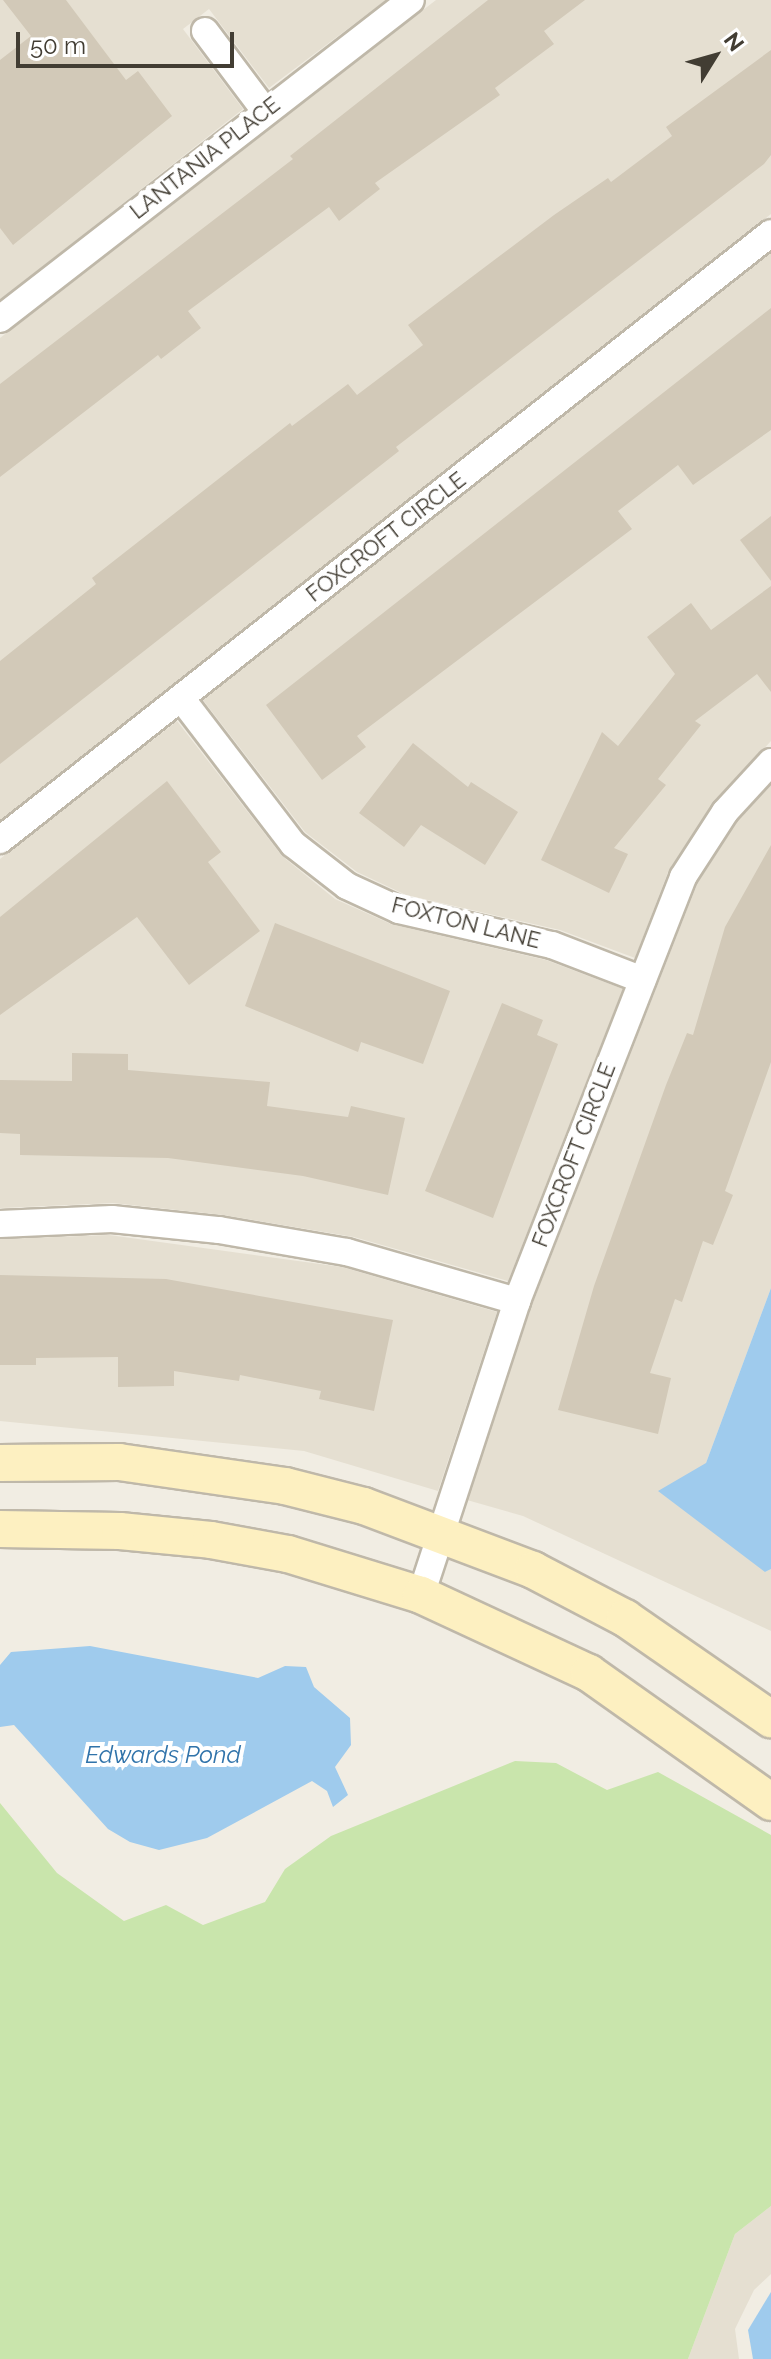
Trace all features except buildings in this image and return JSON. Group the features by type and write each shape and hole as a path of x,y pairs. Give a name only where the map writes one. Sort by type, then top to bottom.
{"main road":[{"path":"0,1463 119,1462 285,1486 439,1531 533,1570 625,1618 771,1719"},
{"path":"0,1529 120,1531 211,1540 288,1554 421,1595 589,1673 771,1802"}],"street":[{"name":"LANTANIA PLACE","path":"0,319 411,0"},
{"path":"205,31 265,111"},
{"name":"FOXCROFT CIRCLE","path":"0,840 771,233"},
{"name":"FOXTON LANE","path":"181,698 293,844 347,886 399,910 552,945 643,980"},
{"name":"FOXCROFT CIRCLE","path":"421,1595 439,1531 517,1301 683,877 725,812 771,762"},
{"path":"0,1224 112,1219 219,1230 347,1252 517,1301"}],"shaded area":[{"path":"0,0 386,0 269,88 209,9 183,29 243,109 0,300"},
{"path":"436,0 771,0 771,214 0,821 0,338"},
{"path":"771,252 771,741 714,802 668,872 635,958 560,930 406,895 357,872 305,832 203,700"},
{"path":"177,721 282,856 335,899 391,924 546,960 623,989 508,1281 354,1237 223,1215 113,1203 0,1208 0,859"},
{"path":"771,784 771,1288 706,1463 765,1572 771,1569 771,1631 523,1516 467,1500 532,1305 698,882 738,820"},
{"path":"109,1235 342,1267 497,1312 438,1491 304,1451 0,1421 0,1239"},
{"path":"771,2206 771,2274 754,2290 735,2329 739,2359 688,2359 735,2234"}],"green space":[{"path":"515,1761 556,1763 607,1790 658,1772 771,1835 771,2206 735,2234 688,2359 0,2359 0,1803 57,1873 124,1921 166,1905 203,1925 265,1902 285,1869 331,1836"}],"water":[{"path":"771,1288 771,1569 765,1572 658,1491 706,1463"},
{"name":"Edwards Pond","path":"90,1646 258,1678 285,1666 306,1667 314,1687 350,1718 351,1745 335,1767 348,1795 333,1807 327,1791 312,1781 207,1838 159,1850 130,1842 108,1829 14,1725 0,1727 0,1665 11,1652"},
{"path":"771,2292 771,2359 753,2359 748,2330"}]}
